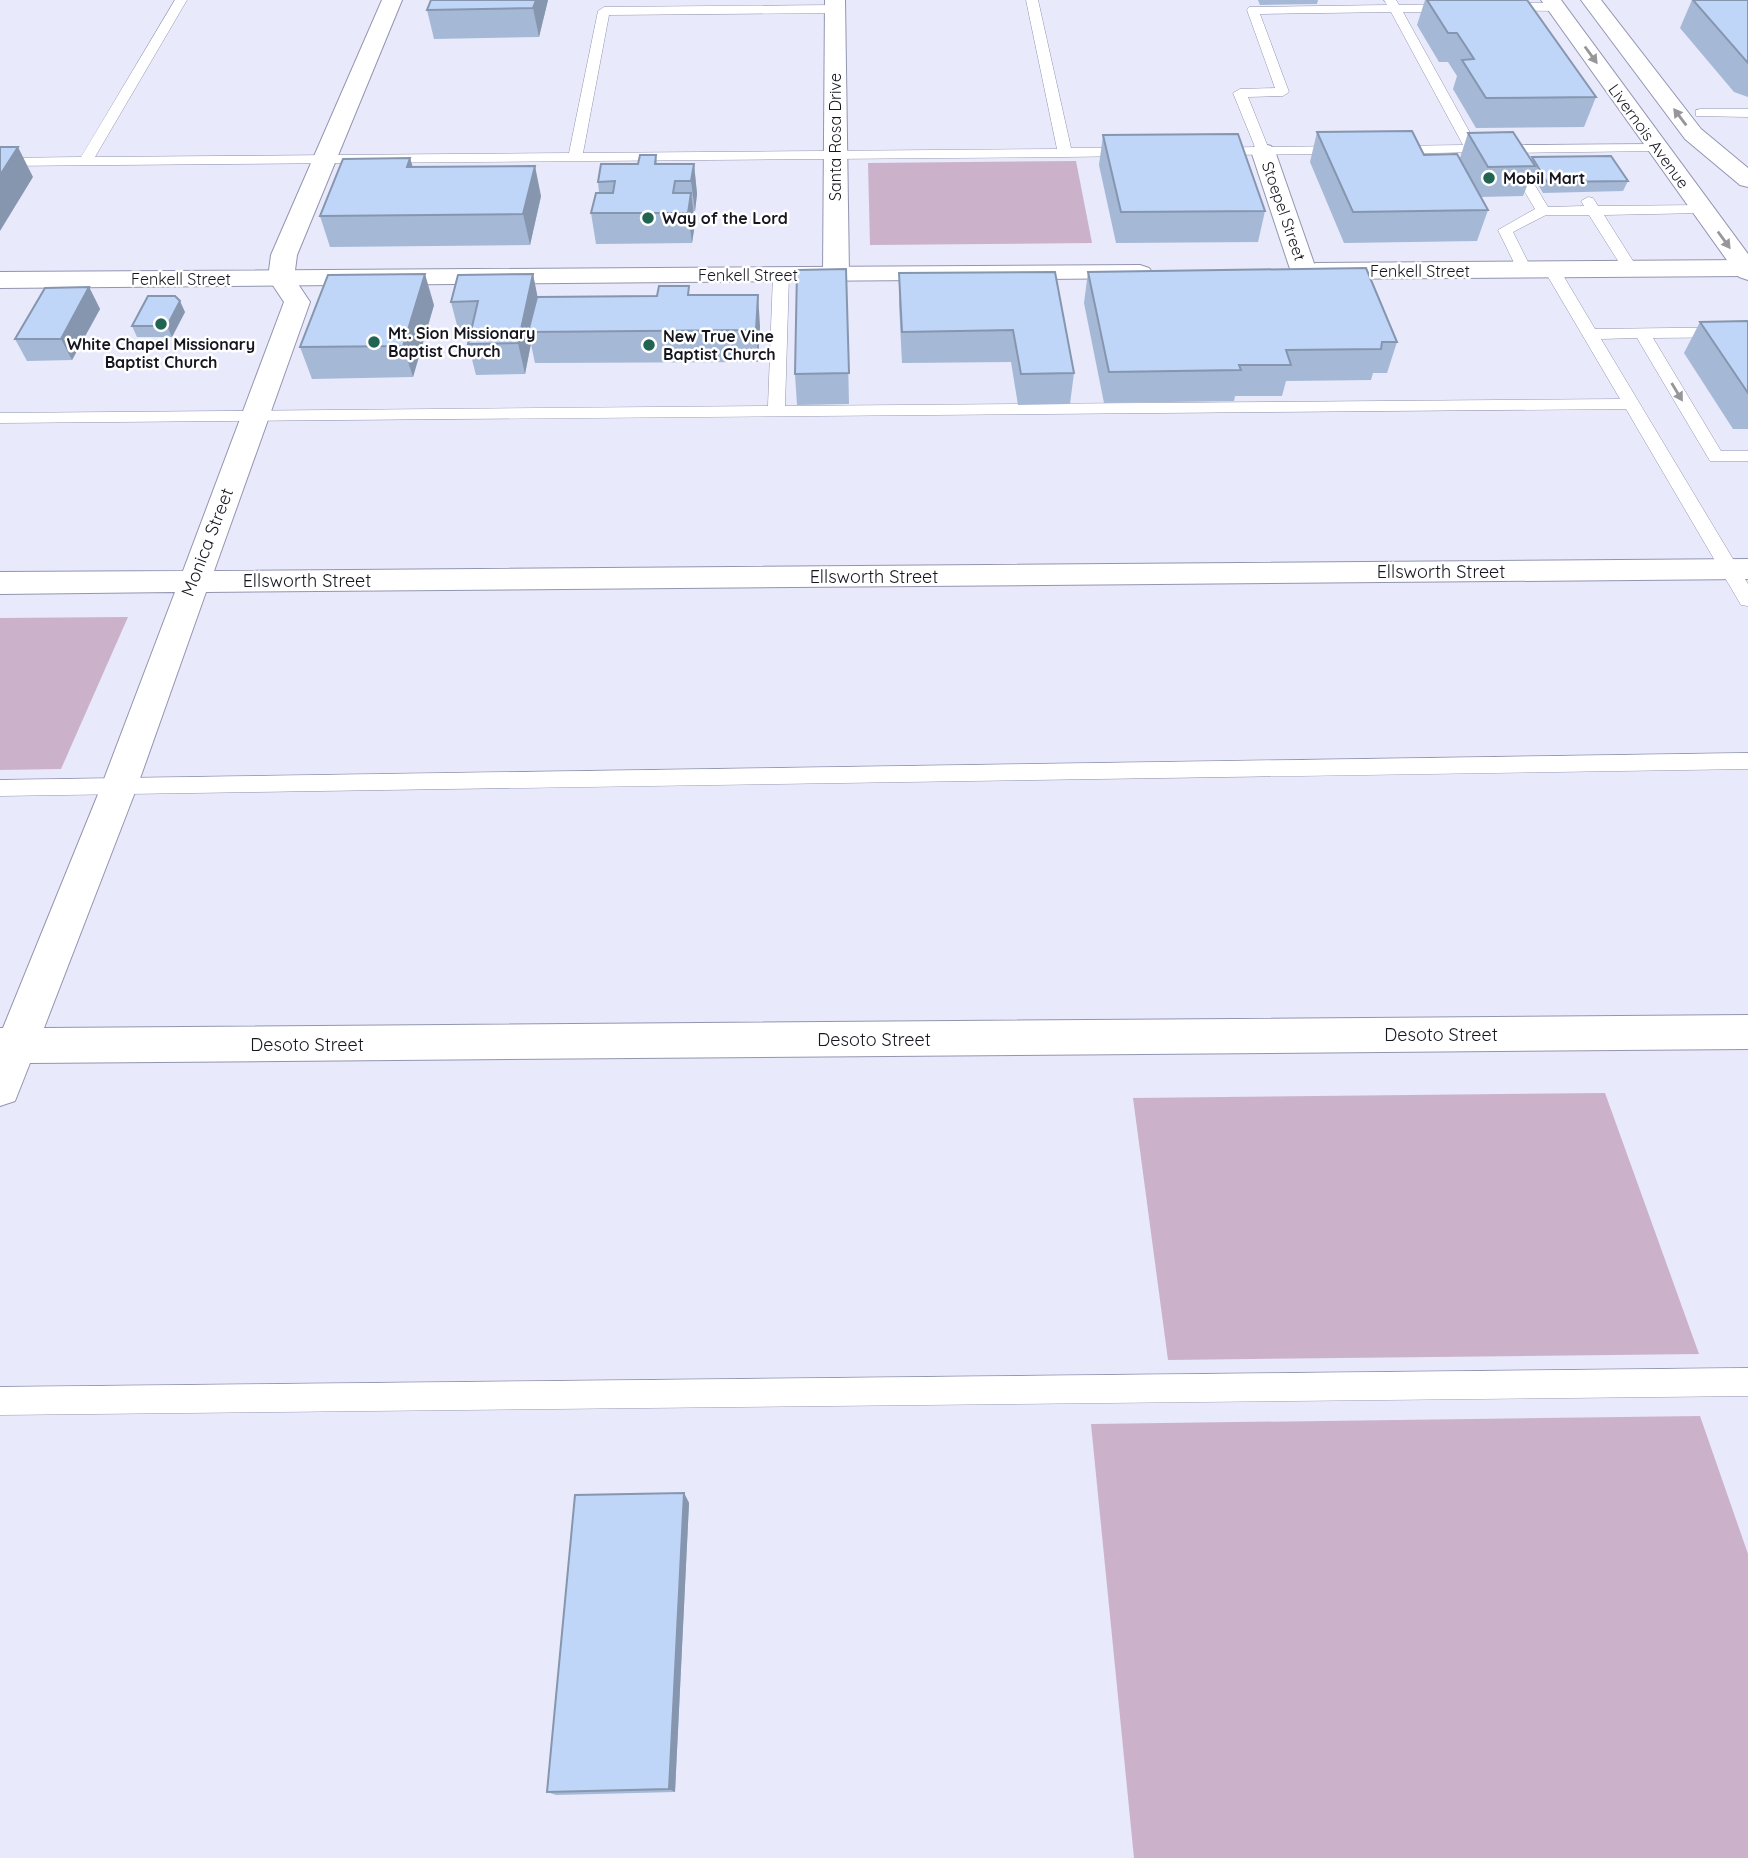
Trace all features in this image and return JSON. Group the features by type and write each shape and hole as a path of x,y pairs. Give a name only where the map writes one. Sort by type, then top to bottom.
{"street":[{"path":"282,278 284,255 391,0"},
{"path":"1591,0 1693,134 1748,180"},
{"path":"1612,0 1748,173"},
{"name":"Livernois Avenue","path":"1553,3 1747,269"},
{"name":"Santa Rosa Drive","path":"834,4 836,275"},
{"name":"Stoepel Street","path":"1263,151 1304,272"},
{"name":"Fenkell Street","path":"1277,272 1747,269"},
{"name":"Fenkell Street","path":"0,280 1167,272"},
{"name":"Monica Street","path":"0,1088 8,1046 119,787 192,581 297,302 282,278"},
{"name":"Ellsworth Street","path":"0,583 1739,569"},
{"name":"Desoto Street","path":"8,1046 1748,1031"}],"lane":[{"path":"85,162 181,0"},
{"path":"1032,0 1065,153"},
{"path":"1263,151 1240,93 1283,92 1253,10 1392,4 1477,7 1553,3"},
{"path":"575,158 604,11 834,4"},
{"path":"1197,152 1472,149 1392,4"},
{"path":"1702,113 1748,113"},
{"path":"1543,211 1506,149 1657,147"},
{"path":"1554,148 1567,167"},
{"path":"1597,148 1611,168"},
{"path":"0,162 1144,152"},
{"path":"1582,192 1630,269"},
{"path":"1524,270 1505,230 1543,211 1593,210 1636,204 1702,209"},
{"path":"1552,270 1632,404 1739,569 1748,600"},
{"path":"776,411 781,275"},
{"path":"1590,334 1748,332"},
{"path":"1642,333 1716,457 1748,456"},
{"path":"0,418 1632,404"},
{"path":"0,788 1748,761"},
{"path":"0,1401 1748,1382"}],"shaded area":[{"path":"1076,161 1092,243 870,245 868,163"},
{"path":"128,617 61,769 0,770 0,618"},
{"path":"1605,1093 1699,1354 1168,1360 1133,1098"},
{"path":"1700,1416 1748,1554 1748,1858 1134,1858 1091,1424"}],"building":[{"path":"431,0 536,0 533,8 427,10"},
{"path":"1427,0 1527,0 1596,97 1486,98 1462,60 1474,59 1457,33 1448,33"},
{"path":"1693,0 1748,0 1748,63"},
{"path":"1412,131 1424,155 1457,154 1488,210 1353,212 1317,132"},
{"path":"1513,132 1535,166 1488,167 1468,133"},
{"path":"1238,134 1265,211 1121,212 1103,135"},
{"path":"0,147 18,147 0,175"},
{"path":"640,155 656,155 655,164 694,164 691,181 675,181 673,193 691,193 688,213 591,213 596,193 613,193 615,181 598,182 601,164 638,164"},
{"path":"1611,156 1628,181 1547,182 1532,157"},
{"path":"410,158 407,167 535,166 523,214 320,216 343,159"},
{"path":"1366,268 1397,342 1382,342 1381,349 1286,350 1291,365 1239,365 1241,370 1109,372 1088,272"},
{"path":"846,269 849,373 795,374 797,270"},
{"path":"1055,272 1074,373 1021,374 1013,330 902,332 899,273"},
{"path":"425,274 403,346 300,347 328,275"},
{"path":"533,274 518,343 468,344 478,301 451,302 458,275"},
{"path":"659,286 689,286 688,295 758,295 756,330 528,332 537,297 657,296"},
{"path":"89,287 61,339 15,339 45,288"},
{"path":"148,296 175,296 180,301 167,326 132,326"},
{"path":"1700,322 1748,322 1748,393"},
{"path":"684,1493 669,1789 547,1792 575,1495"}],"place":[{"name":"Mobil Mart","path":"1489,178"},
{"name":"Way of the Lord","path":"648,218"},
{"name":"White Chapel Missionary Baptist Church","path":"161,324"},
{"name":"Mt. Sion Missionary Baptist Church","path":"374,342"},
{"name":"New True Vine Baptist Church","path":"649,345"}]}
